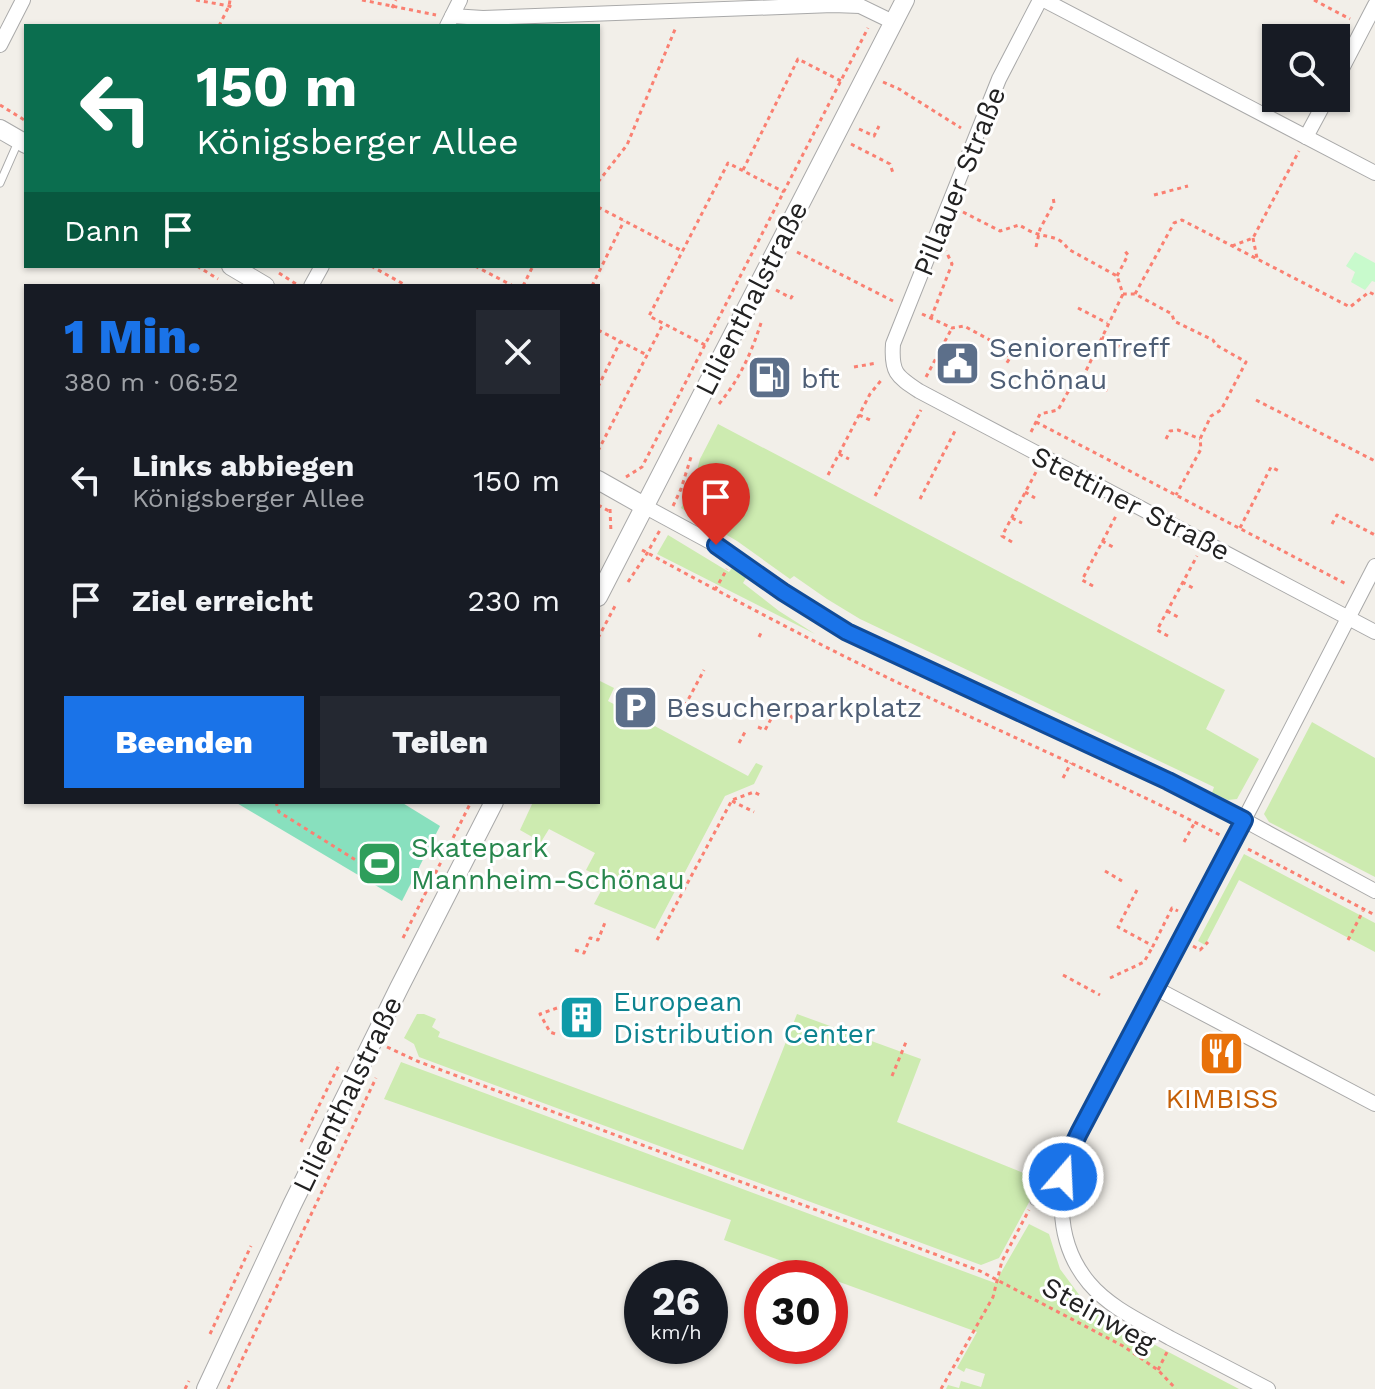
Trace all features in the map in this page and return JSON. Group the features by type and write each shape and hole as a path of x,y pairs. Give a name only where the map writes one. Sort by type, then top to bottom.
{"street":[{"path":"0,45 23,0"},
{"path":"449,21 460,0"},
{"name":"Lilienthalstraße","path":"600,593 905,0"},
{"path":"1042,0 1375,173"},
{"name":"Pillauer Straße","path":"892,363 893,344 976,134 999,79 1042,0"},
{"path":"449,21 483,18 562,20 676,11 833,5 860,6 893,22"},
{"path":"1350,54 1375,5"},
{"path":"1306,137 1319,112"},
{"path":"0,129 23,142"},
{"path":"225,273 271,279"},
{"name":"Stettiner Straße","path":"892,363 903,381 919,391 1375,632"},
{"path":"600,481 734,556 783,592 847,632 1168,781 1375,891"},
{"path":"1268,1389 1110,1303 1088,1282 1073,1259 1064,1230 1060,1200 1069,1154 1375,566"},
{"name":"Lilienthalstraße","path":"206,1389 373,1039 493,804"},
{"path":"1155,988 1375,1104"}],"lane":[{"path":"0,183 12,152 23,142"},
{"path":"1034,1201 1060,1200"}],"path":[{"path":"220,24 231,7 230,0"},
{"path":"362,0 449,21"},
{"path":"392,8 396,0"},
{"path":"1314,0 1364,27"},
{"path":"196,2 231,7"},
{"path":"600,179 627,145 676,28 676,11"},
{"path":"611,532 609,511 627,476 642,467 876,13"},
{"path":"743,170 798,59 841,81"},
{"path":"883,82 958,127 976,134"},
{"path":"0,105 24,120"},
{"path":"859,129 874,136 879,126"},
{"path":"1232,246 1253,238 1306,137"},
{"path":"851,144 890,164 893,173"},
{"path":"705,345 649,316 682,251 728,163 784,192"},
{"path":"1154,195 1188,186"},
{"path":"1036,247 1040,229 1054,203 1053,197"},
{"path":"950,204 1000,231 1019,225 1040,235 1049,235 1117,276 1123,294 1083,377 1069,390 1058,410 1040,414 1023,447"},
{"path":"600,208 682,251"},
{"path":"1135,294 1174,223 1182,220 1350,307 1369,292 1375,295"},
{"path":"593,284 625,221"},
{"path":"1253,238 1258,259"},
{"path":"779,243 952,328 964,326 1001,346 1010,358 1006,364"},
{"path":"931,318 952,264 945,248 934,243"},
{"path":"1117,276 1128,255 1125,251"},
{"path":"205,268 225,273"},
{"path":"375,268 403,284"},
{"path":"479,268 509,284"},
{"path":"271,279 292,284"},
{"path":"776,290 791,298 794,293"},
{"path":"1123,294 1135,294 1172,314 1174,321 1213,340 1216,345 1246,362 1221,410 1211,416 1200,439 1201,449 1176,495"},
{"path":"1078,308 1108,324"},
{"path":"600,447 663,324"},
{"path":"919,391 952,328"},
{"path":"600,331 647,355"},
{"path":"1102,337 1130,353"},
{"path":"600,383 620,342"},
{"path":"854,367 892,363"},
{"path":"828,475 870,394 892,363"},
{"path":"1083,377 1108,391"},
{"path":"1256,400 1375,461"},
{"path":"875,496 921,410"},
{"path":"859,415 870,420"},
{"path":"920,499 963,415"},
{"path":"1036,422 1362,592"},
{"path":"1166,439 1170,431 1178,430 1200,439"},
{"path":"839,454 849,459"},
{"path":"1012,542 1002,536 1043,458"},
{"path":"1240,528 1271,467 1281,472"},
{"path":"1025,492 1035,498"},
{"path":"1093,586 1082,580 1124,500"},
{"path":"600,506 609,511"},
{"path":"1332,524 1337,515 1375,535"},
{"path":"627,583 648,553 666,518"},
{"path":"1012,518 1022,523"},
{"path":"1102,541 1113,547"},
{"path":"1168,636 1157,630 1205,541"},
{"path":"648,553 905,686 1195,822 1375,915"},
{"path":"715,590 734,556"},
{"path":"1182,582 1193,588"},
{"path":"600,634 620,596"},
{"path":"1167,611 1178,617"},
{"path":"681,713 704,670"},
{"path":"758,727 765,730 777,708 790,715 799,726"},
{"path":"739,743 745,732"},
{"path":"1063,778 1071,763"},
{"path":"657,940 732,800 754,792 762,796"},
{"path":"732,800 754,812"},
{"path":"277,804 279,812 362,864 381,868 365,859"},
{"path":"1184,842 1195,822"},
{"path":"1105,871 1122,881"},
{"path":"1137,890 1118,927 1153,946"},
{"path":"1110,978 1144,962 1172,908 1178,911"},
{"path":"1348,940 1364,910"},
{"path":"575,950 584,953 590,938 598,940 606,920"},
{"path":"1063,975 1100,995"},
{"path":"557,1008 540,1014 550,1032 558,1035"},
{"name":"Steinweg","path":"373,1039 417,1061 965,1266 1123,1346 1158,1370 1176,1389"},
{"path":"892,1076 906,1042"},
{"path":"228,1389 377,1076"},
{"path":"941,1389 993,1297 1002,1261 1034,1201"}],"green space":[{"path":"1355,252 1375,263 1375,282 1372,281 1365,290 1351,282 1355,272 1346,266"},
{"path":"718,424 1225,690 1206,729 1259,759 1237,799 1228,800 1212,793 1214,787 860,619 794,576 790,579 737,541 681,508"},
{"path":"668,535 729,572 732,568 746,578 743,583 815,634 657,554"},
{"path":"600,681 614,688 608,701 748,776 756,763 763,766 754,784 725,796 655,929 594,904 607,880 586,870 595,853 549,829 541,842 520,830 532,804 600,804"},
{"path":"1312,722 1375,758 1375,877 1269,822 1264,814"},
{"name":"Skatepark Mannheim-Schönau","path":"238,804 404,804 440,826 402,901"},
{"path":"1244,854 1375,923 1375,952 1239,880 1205,945 1198,941"},
{"path":"417,1014 436,1019 432,1027 440,1032 438,1037 743,1150 797,1014 921,1059 897,1122 1041,1180 999,1258 981,1265 419,1057 414,1044 404,1038"},
{"path":"401,1062 995,1283 1029,1224 1049,1234 1060,1269 1083,1300 1115,1324 1239,1389 946,1389 948,1385 959,1388 961,1381 981,1387 985,1374 966,1368 964,1372 957,1368 977,1332 848,1285 848,1260 779,1260 724,1240 731,1220 384,1099"}],"place":[{"name":"SeniorenTreff Schönau","path":"958,363"},
{"name":"bft","path":"770,378"},
{"name":"Besucherparkplatz","path":"635,707"},
{"name":"Skatepark Mannheim-Schönau","path":"380,863"},
{"name":"European Distribution Center","path":"582,1017"},
{"name":"KIMBISS","path":"1222,1054"}],"route":[{"path":"716,545 847,632 1168,781 1244,820 1079,1133 1063,1177"}]}
